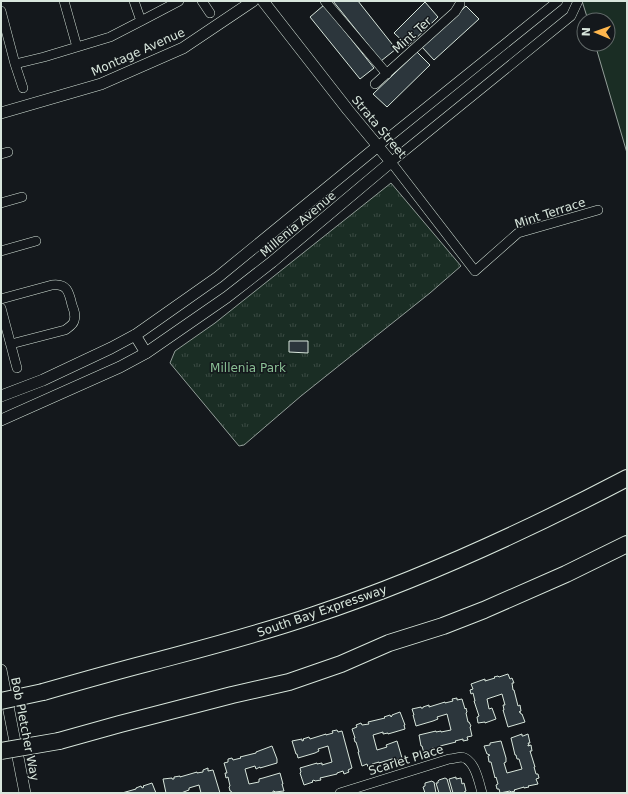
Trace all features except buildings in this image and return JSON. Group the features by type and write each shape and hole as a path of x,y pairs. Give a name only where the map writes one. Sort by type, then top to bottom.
{"highway":[{"name":"South Bay Expressway","path":"1,701 43,692 232,641 354,601 433,571 568,508 627,478"},
{"path":"1,752 58,741 232,695 290,682 334,667 389,643 443,626 484,610 566,574 627,544"}],"street":[{"path":"64,1 77,47"},
{"path":"134,1 141,21"},
{"path":"16,64 110,37 179,1"},
{"path":"202,1 210,13"},
{"name":"Montage Avenue","path":"1,113 101,84 183,48 253,1"},
{"name":"Strata Street","path":"262,1 391,162 475,271"},
{"path":"325,1 387,74"},
{"name":"Mint Ter","path":"375,84 455,12 460,4 460,1"},
{"name":"Millenia Avenue","path":"1,396 43,380 135,335 218,277 558,1"},
{"name":"Millenia Avenue","path":"1,420 146,354 227,297 272,262 391,162 572,16 578,1"},
{"path":"1,11 23,88"},
{"path":"1,202 22,197"},
{"name":"Mint Terrace","path":"475,271 518,234 598,210"},
{"path":"1,251 36,241"},
{"path":"1,299 56,284 68,290 72,303 75,318 70,327 64,330 11,344"},
{"path":"1,308 17,368"},
{"path":"135,335 146,354"},
{"name":"Bob Pletcher Way","path":"1,670 25,793"},
{"name":"Scarlet Place","path":"340,793 449,759 462,757 470,761 476,772 482,793"}],"green space":[{"path":"582,1 627,1 627,153 597,52 616,52 616,12 585,12"},
{"name":"Millenia Park","path":"391,183 461,266 430,293 301,396 244,445 239,446 170,363 175,351 215,323"}]}
